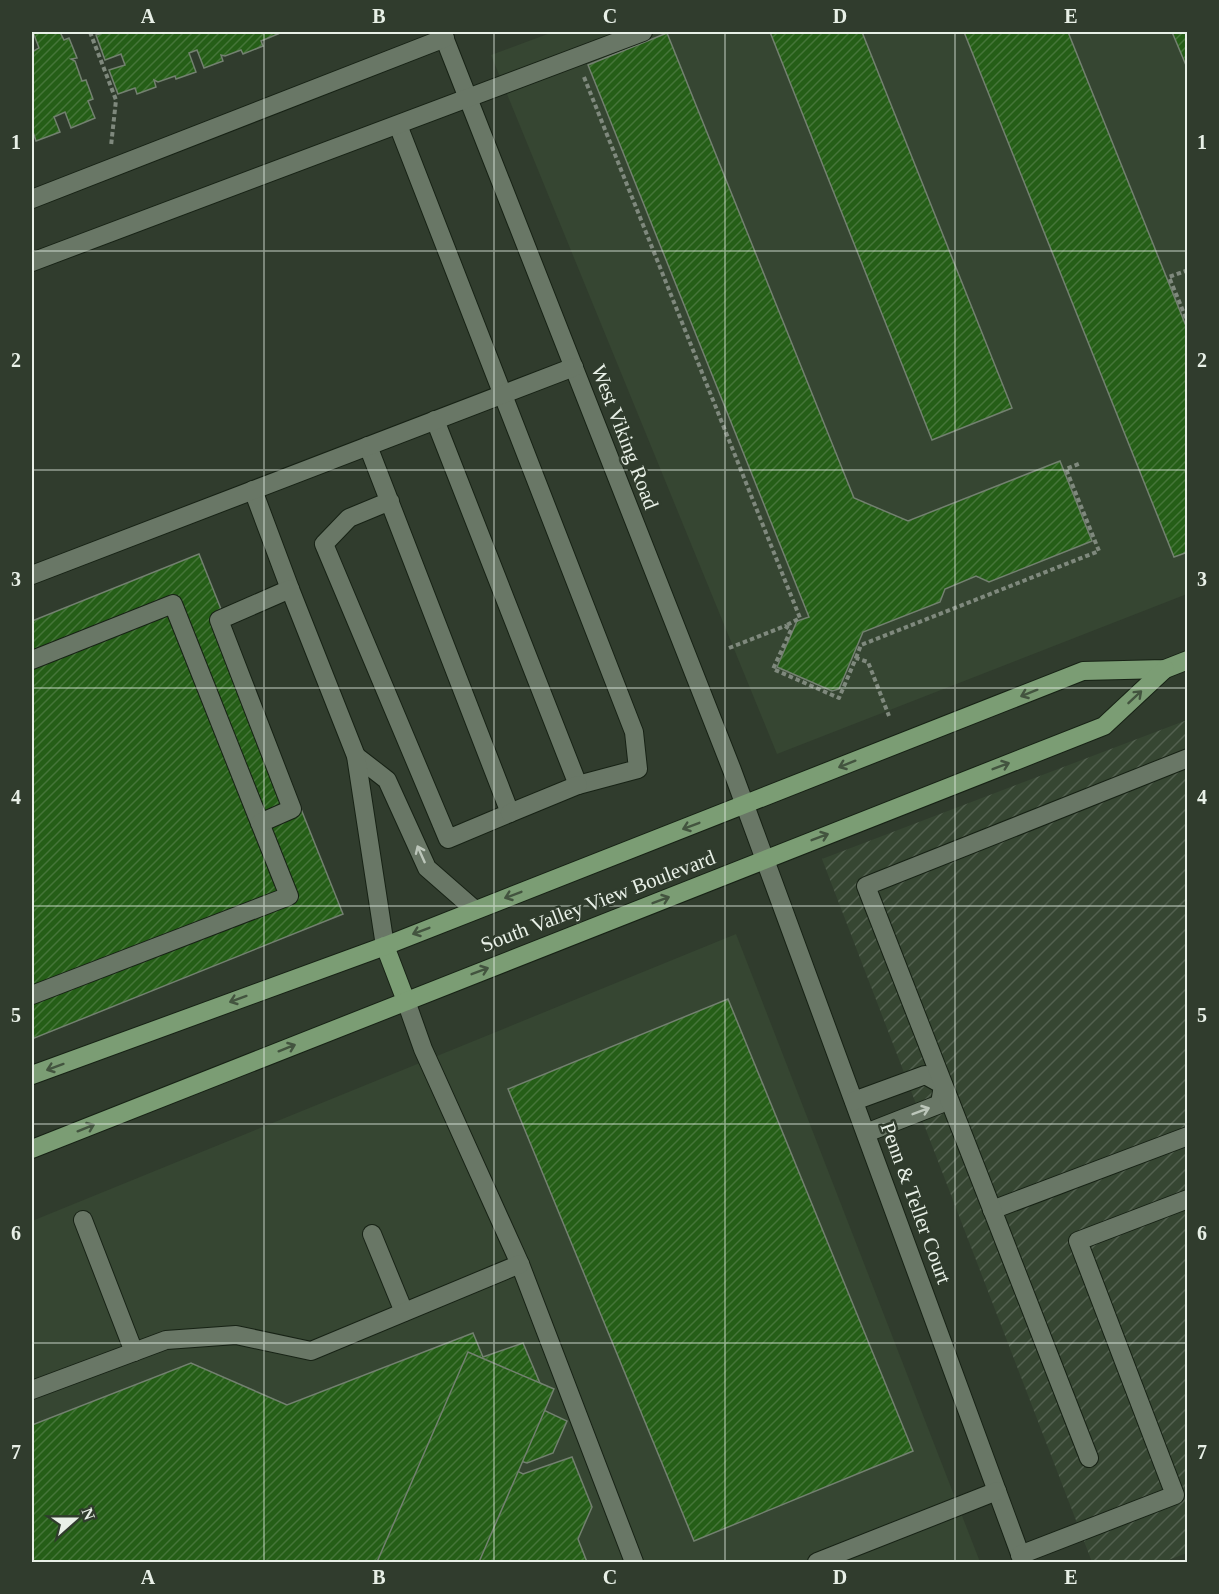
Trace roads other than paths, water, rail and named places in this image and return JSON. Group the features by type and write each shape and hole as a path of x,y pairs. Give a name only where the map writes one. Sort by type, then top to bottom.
{"main road":[{"name":"South Valley View Boulevard","path":"32,1075 384,946 1083,671 1165,669 1188,660"},
{"name":"South Valley View Boulevard","path":"32,1149 1104,726 1165,669"},
{"path":"384,946 405,1000"}],"street":[{"path":"32,262 643,32"},
{"path":"32,199 444,35"},
{"name":"West Viking Road","path":"444,35 765,859"},
{"path":"390,501 349,518 324,544 448,839 578,785 638,770 634,732 398,125"},
{"path":"32,575 574,367"},
{"path":"435,420 578,785"},
{"path":"368,446 510,813"},
{"path":"253,490 356,756 384,946"},
{"path":"260,823 292,808 219,620 290,589"},
{"path":"32,660 173,604 289,896 32,996"},
{"path":"356,756 387,780 427,868 476,910"},
{"path":"1089,1458 866,886 1188,758"},
{"name":"Penn & Teller Court","path":"765,859 1022,1559"},
{"path":"405,1000 423,1048 520,1264 634,1563"},
{"path":"854,1101 925,1076 943,1085"},
{"path":"866,1132 940,1104 943,1085"},
{"path":"992,1210 1188,1136"},
{"path":"1022,1559 1175,1495 1078,1242 1188,1199"},
{"path":"83,1220 134,1352"},
{"path":"372,1234 404,1312"},
{"path":"32,1390 166,1340 236,1335 311,1351 520,1264"},
{"path":"817,1563 997,1491"}]}
